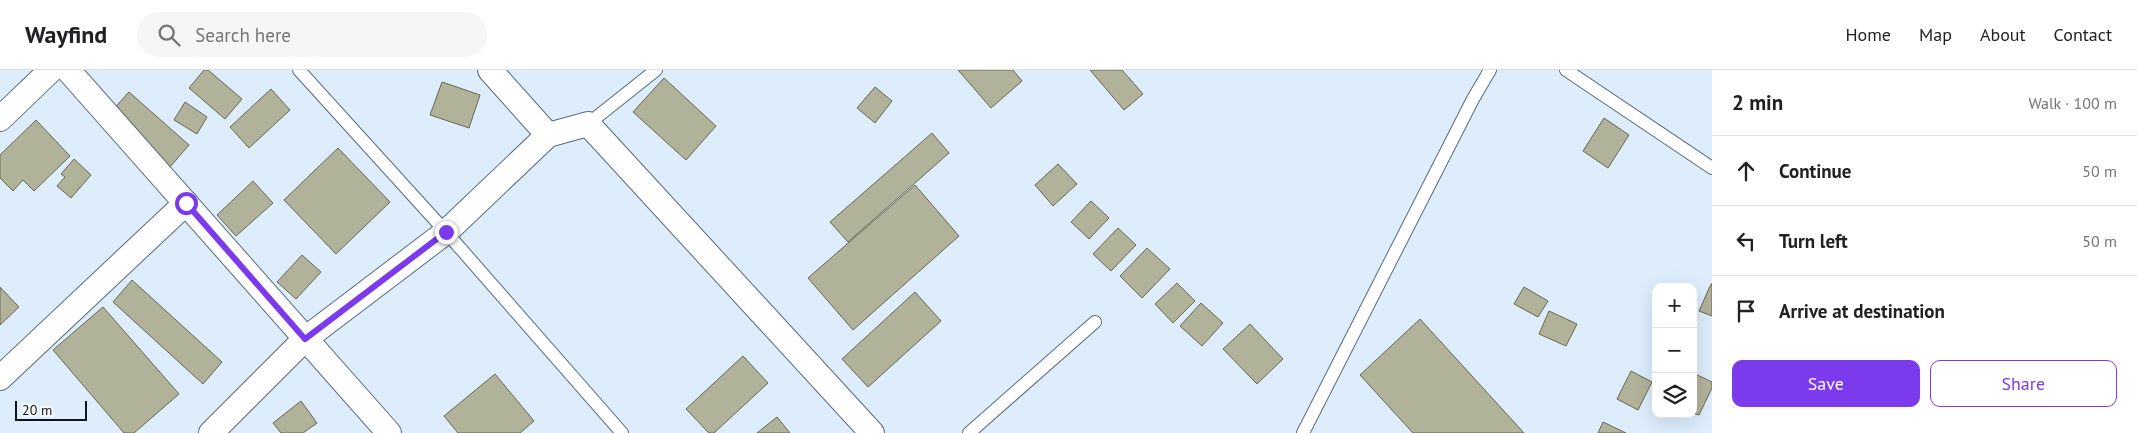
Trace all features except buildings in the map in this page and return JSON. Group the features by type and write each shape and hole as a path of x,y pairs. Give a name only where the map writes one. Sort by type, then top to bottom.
{"street":[{"path":"0,119 51,70"},
{"path":"68,70 389,433"},
{"path":"490,70 548,135"},
{"path":"211,433 305,339 446,232 548,135 588,124 872,433"},
{"path":"0,378 186,203"}],"lane":[{"path":"299,70 446,232 622,433"},
{"path":"588,124 656,70"},
{"path":"1303,433 1473,98 1490,70"},
{"path":"1566,70 1712,168"},
{"path":"969,433 1095,322"}],"route":[{"path":"186,203 305,339 446,232"}]}
